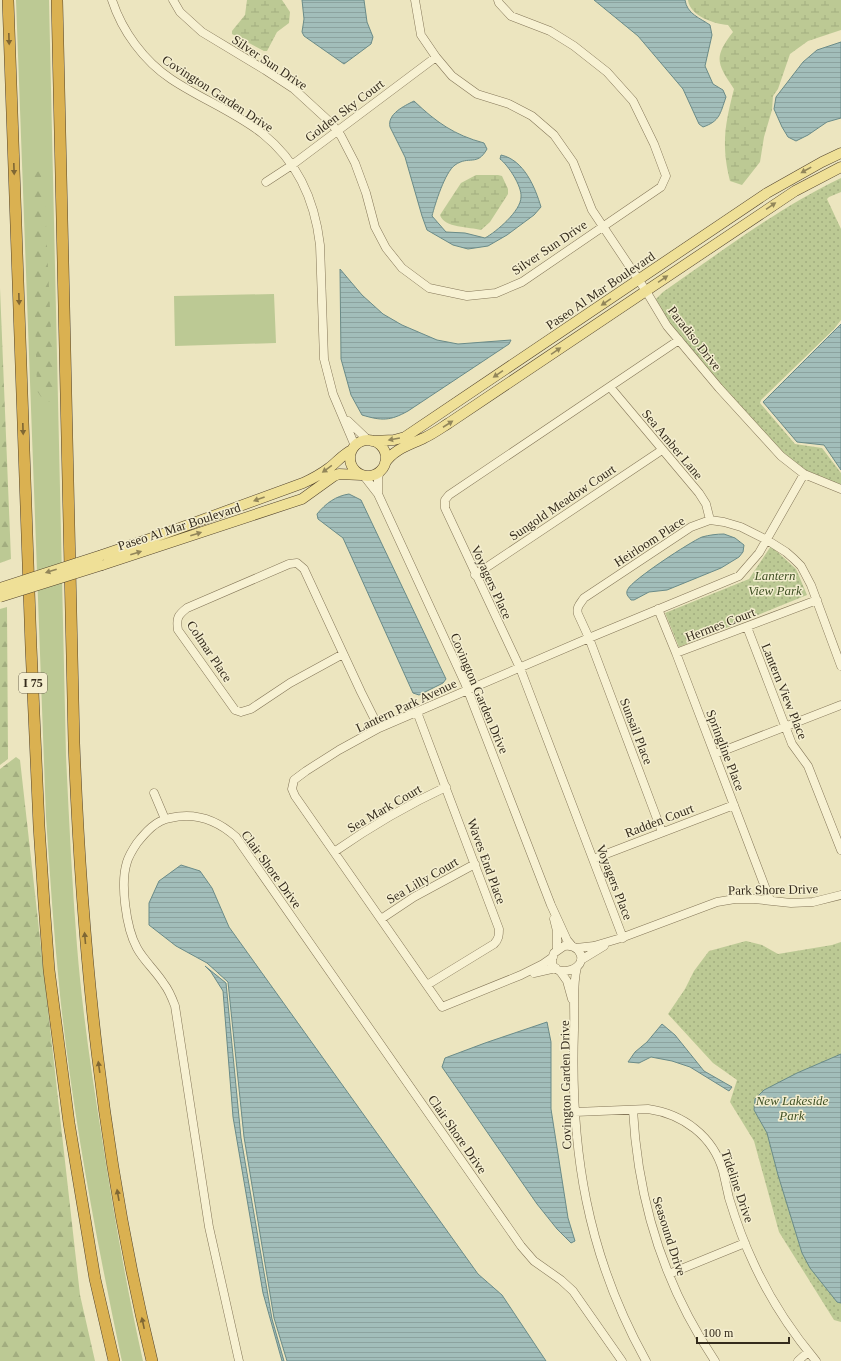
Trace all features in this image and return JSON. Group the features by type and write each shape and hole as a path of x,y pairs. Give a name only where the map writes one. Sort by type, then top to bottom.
{"highway":[{"name":"I 75","path":"8,0 38,826 43,895 49,970 69,1123 95,1279 114,1361"},
{"path":"57,0 74,743 83,910 96,1042 112,1155 129,1256 152,1361"}],"main road":[{"name":"Paseo Al Mar Boulevard","path":"370,440 394,440 405,437 767,193 841,153"},
{"name":"Paseo Al Mar Boulevard","path":"383,467 388,457 404,446 426,437 449,423 795,191 841,167"},
{"path":"370,440 380,445 386,457 383,467 373,475 363,475 356,472 351,464 350,455 353,448 363,441 370,440"},
{"name":"Paseo Al Mar Boulevard","path":"0,588 155,537 303,483 312,479 328,468 346,452 353,448"},
{"name":"Paseo Al Mar Boulevard","path":"0,598 302,499 327,480 339,474 363,475"}],"street":[{"name":"Covington Garden Drive","path":"112,0 121,21 131,38 138,48 157,68 171,79 253,127 271,141 292,165 306,190 314,212 320,245 324,360 333,394 343,416 353,448"},
{"name":"Silver Sun Drive","path":"173,0 180,12 202,32 294,89 331,123 341,136 355,163 366,193 375,227 386,248 402,268 429,288 467,296 496,293 522,282 661,187 666,176 654,144 633,101 607,72 574,46 550,31 511,16 498,0"},
{"name":"Paradiso Drive","path":"415,0 422,35 436,57 452,76 477,94 509,104 532,116 554,135 573,162 592,210 646,290 668,326 719,388 781,456 804,474 841,489"},
{"name":"Golden Sky Court","path":"266,182 292,165 436,57"},
{"name":"Voyagers Place","path":"619,939 593,859 520,668 475,575 445,508 445,500 449,495 679,340"},
{"name":"Sea Amber Lane","path":"610,387 699,493 706,504 710,520"},
{"name":"Covington Garden Drive","path":"343,416 370,440"},
{"name":"Sungold Meadow Court","path":"475,575 662,450"},
{"name":"Covington Garden Drive","path":"378,494 378,478 383,467"},
{"name":"Lantern Park Avenue","path":"521,975 442,1007 295,796 292,789 294,780 339,750 379,728 589,638 739,576 759,553 804,474"},
{"name":"Covington Garden Drive","path":"363,475 378,494 468,690 551,905 567,940 580,953 575,977 573,1059 575,1112 580,1171 597,1245 606,1274 620,1309 646,1361"},
{"path":"710,520 741,527 767,540 786,552 801,566 811,585 841,666"},
{"name":"Heirloom Place","path":"589,638 577,610 578,605 584,598 691,527 710,520"},
{"name":"Colmar Place","path":"343,654 290,683 251,709 241,712 235,710 178,630 177,620 179,614 187,608 289,564 297,563 304,569 343,654 360,692 379,728"},
{"name":"Hermes Court","path":"676,653 817,600"},
{"name":"Springline Place","path":"658,609 770,900"},
{"name":"Lantern View Place","path":"747,627 792,744 808,766 841,850"},
{"name":"Sunsail Place","path":"589,638 662,832"},
{"path":"715,754 841,705"},
{"name":"Waves End Place","path":"417,712 499,929 498,940 488,949 427,986"},
{"name":"Sea Mark Court","path":"334,852 368,828 446,787"},
{"path":"154,793 165,819"},
{"name":"Radden Court","path":"593,859 734,805"},
{"name":"Clair Shore Drive","path":"239,1361 209,1227 175,1006 164,984 137,949 128,926 126,913 124,874 131,851 146,832 165,819 181,815 198,816 214,821 236,837 521,1246 534,1261 561,1280 573,1291 622,1361"},
{"name":"Sea Lilly Court","path":"381,919 414,897 475,864"},
{"name":"Park Shore Drive","path":"574,947 594,946 619,939 717,902 735,899 754,899 791,903 813,902 841,895"},
{"name":"Covington Garden Drive","path":"551,905 557,929 553,962 567,981 575,1011"},
{"name":"Park Shore Drive","path":"579,963 619,939"},
{"path":"521,975 544,964 564,946 574,947"},
{"path":"521,975 558,970 569,971 579,963"},
{"name":"Seasound Drive","path":"632,1110 636,1149 643,1190 653,1230 677,1295 714,1361"},
{"name":"Tideline Drive","path":"575,1112 657,1110 677,1117 692,1126 704,1138 719,1160 736,1220 753,1263 778,1311 816,1361"},
{"path":"669,1274 745,1243"},
{"path":"798,1361 808,1352"}],"green space":[{"path":"16,0 49,0 66,756 75,922 84,1016 97,1109 120,1247 143,1361 122,1361 121,1357 78,1132 65,1041 58,973 46,817"},
{"path":"247,0 282,0 290,12 289,23 277,32 267,51 264,51 232,34 232,31 245,15"},
{"path":"688,0 841,0 841,30 808,41 790,54 778,89 773,96 772,110 764,137 760,162 742,185 730,181 727,168 725,135 728,113 734,89 724,73 720,60 722,48 733,32 728,25 710,21 698,15 693,11"},
{"path":"39,171 44,182 54,394 51,402 44,401 37,391 31,174"},
{"path":"476,175 502,176 508,189 508,194 490,222 481,230 452,225 442,219 440,215 461,183"},
{"path":"841,178 841,192 827,199 841,229 841,320 834,329 761,400 760,403 795,444 822,448 841,473 841,484 836,484 803,469 783,454 721,386 670,324 655,300 663,292 772,217"},
{"path":"0,288 11,559 0,563"},
{"path":"274,294 276,343 175,346 174,296"},
{"name":"Lantern View Park","path":"771,546 796,569 807,595 679,647 665,613 749,579"},
{"path":"7,607 8,759 0,765 0,609"},
{"path":"16,757 20,760 80,1295 95,1361 0,1361 0,769"},
{"path":"746,941 762,945 778,954 832,945 841,942 841,1322 834,1320 779,1232 754,1141 730,1102 737,1080 713,1063 668,1014 685,989 694,971 709,951"}],"water":[{"path":"302,0 364,0 367,22 373,37 371,44 344,64 304,36 302,32 304,19"},
{"path":"594,0 685,0 688,9 691,12 710,25 712,35 705,66 713,84 723,90 726,97 719,116 709,125 703,127 699,124 683,89 638,36"},
{"path":"841,42 841,118 827,122 796,141 788,137 774,109 776,97 803,62 817,50"},
{"path":"414,101 446,127 473,140 484,143 487,149 480,158 460,162 455,165 444,181 432,216 446,232 465,233 485,238 513,215 520,203 521,192 510,171 500,159 501,155 516,162 532,183 541,207 534,215 507,235 488,246 468,249 453,245 427,230 405,157 390,127 391,118 394,114 401,108"},
{"path":"340,269 362,295 383,314 402,325 437,340 458,344 511,340 509,344 408,411 396,417 386,419 362,415 351,395 341,359"},
{"path":"841,324 841,470 824,445 797,442 763,402"},
{"path":"349,494 361,500 446,679 443,683 419,695 413,693 343,538 318,519 317,514 328,503 340,496"},
{"path":"724,534 735,538 744,545 743,552 739,557 721,568 667,590 649,592 634,600 631,600 628,596 627,591 632,584 674,553 702,537"},
{"path":"181,865 200,871 212,888 229,927 478,1274 502,1295 546,1361 287,1361 274,1318 244,1137 228,982 207,963 176,946 149,925 149,903 159,881"},
{"path":"205,966 226,983 241,1138 272,1319 284,1361 282,1361 263,1293 233,1117 223,991 211,972"},
{"path":"547,1022 551,1042 551,1109 568,1218 575,1241 571,1243 557,1229 537,1204 442,1067 445,1058"},
{"path":"662,1024 675,1035 704,1071 732,1087 729,1091 690,1067 672,1061 651,1057 639,1063 628,1062 635,1052 647,1042"},
{"name":"New Lakeside Park","path":"841,1054 841,1303 837,1302 810,1268 802,1253 767,1133 754,1110 755,1099 764,1090 797,1073"}]}
